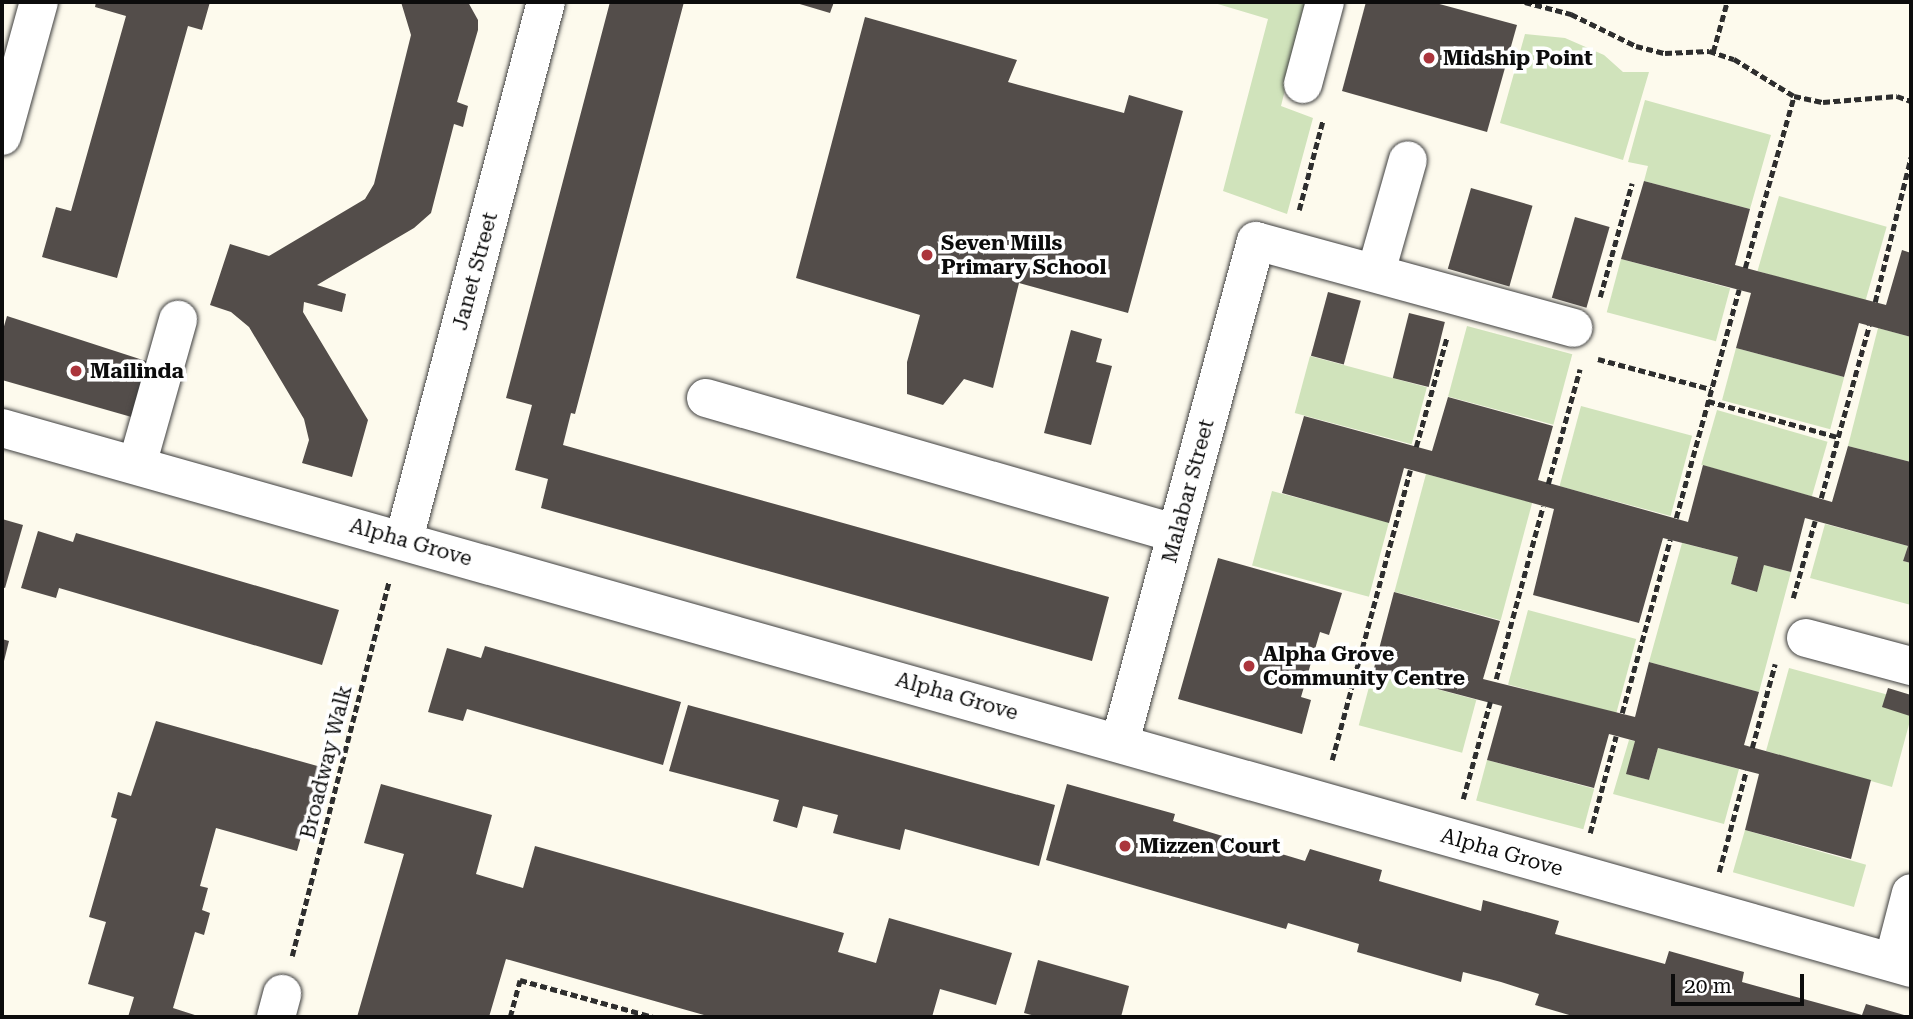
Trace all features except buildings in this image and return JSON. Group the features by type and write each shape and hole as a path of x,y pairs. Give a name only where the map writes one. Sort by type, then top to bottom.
{"street":[{"path":"2,136 39,2"},
{"name":"Janet Street","path":"404,539 546,2"},
{"path":"1303,84 1325,2"},
{"path":"1376,272 1408,160"},
{"path":"1272,245 1458,296 1578,342"},
{"name":"Malabar Street","path":"1120,742 1176,534 1272,245"},
{"path":"137,465 178,320"},
{"path":"706,398 1176,534"},
{"name":"Alpha Grove","path":"2,428 404,539 1902,965"},
{"path":"1807,638 1911,666"},
{"path":"1902,965 1911,893"}],"path":[{"path":"1525,2 1571,14 1636,46 1665,53 1713,52 1734,59 1794,96 1823,102 1897,96 1911,101"},
{"path":"1713,52 1727,2"},
{"path":"1272,245 1330,92 1303,84"},
{"path":"1745,268 1794,96"},
{"path":"1875,302 1911,157"},
{"path":"1676,518 1739,290"},
{"path":"1416,447 1458,296"},
{"path":"1821,498 1869,326"},
{"path":"1578,342 1711,389"},
{"path":"1708,401 1838,437"},
{"path":"1321,800 1410,470"},
{"path":"1496,679 1543,506"},
{"name":"Broadway Walk","path":"279,1006 404,539"},
{"path":"1622,713 1670,540"},
{"path":"1452,838 1490,702"},
{"path":"1579,874 1616,736"},
{"path":"1709,911 1746,771"},
{"path":"510,1017 520,980 653,1017"}],"green space":[{"path":"1211,2 1307,2 1281,106 1313,118 1287,214 1223,191 1268,19"},
{"path":"1525,34 1565,38 1604,55 1623,72 1649,72 1623,160 1500,123"},
{"path":"1645,100 1771,135 1750,209 1644,181 1648,166 1628,162"},
{"path":"1779,196 1887,227 1865,302 1758,271"},
{"path":"1621,259 1730,288 1716,341 1607,312"},
{"path":"1467,326 1572,354 1553,425 1448,397"},
{"path":"1878,328 1911,337 1911,462 1848,446"},
{"path":"1736,348 1844,377 1830,429 1722,400"},
{"path":"1310,356 1427,387 1412,444 1295,413"},
{"path":"1581,406 1692,436 1671,516 1560,486"},
{"path":"1717,410 1828,442 1812,496 1701,465"},
{"path":"1426,474 1532,502 1501,620 1394,592"},
{"path":"1272,491 1389,522 1369,597 1252,565"},
{"path":"1825,524 1908,546 1903,561 1911,563 1911,605 1810,578"},
{"path":"1682,543 1738,557 1731,584 1756,592 1764,565 1791,572 1759,692 1649,662"},
{"path":"1528,610 1636,639 1616,713 1508,684"},
{"path":"1789,668 1911,701 1911,717 1892,787 1766,751"},
{"path":"1373,672 1476,700 1462,753 1359,725"},
{"path":"1629,740 1635,741 1627,774 1649,780 1658,748 1739,769 1724,824 1613,794"},
{"path":"1487,760 1594,789 1583,829 1476,801"},
{"path":"1745,830 1866,865 1854,907 1733,872"}],"place":[{"name":"Midship Point","path":"1429,58"},
{"name":"Seven Mills Primary School","path":"927,255"},
{"name":"Mailinda","path":"76,371"},
{"name":"Alpha Grove Community Centre","path":"1249,666"},
{"name":"Mizzen Court","path":"1125,846"}]}
